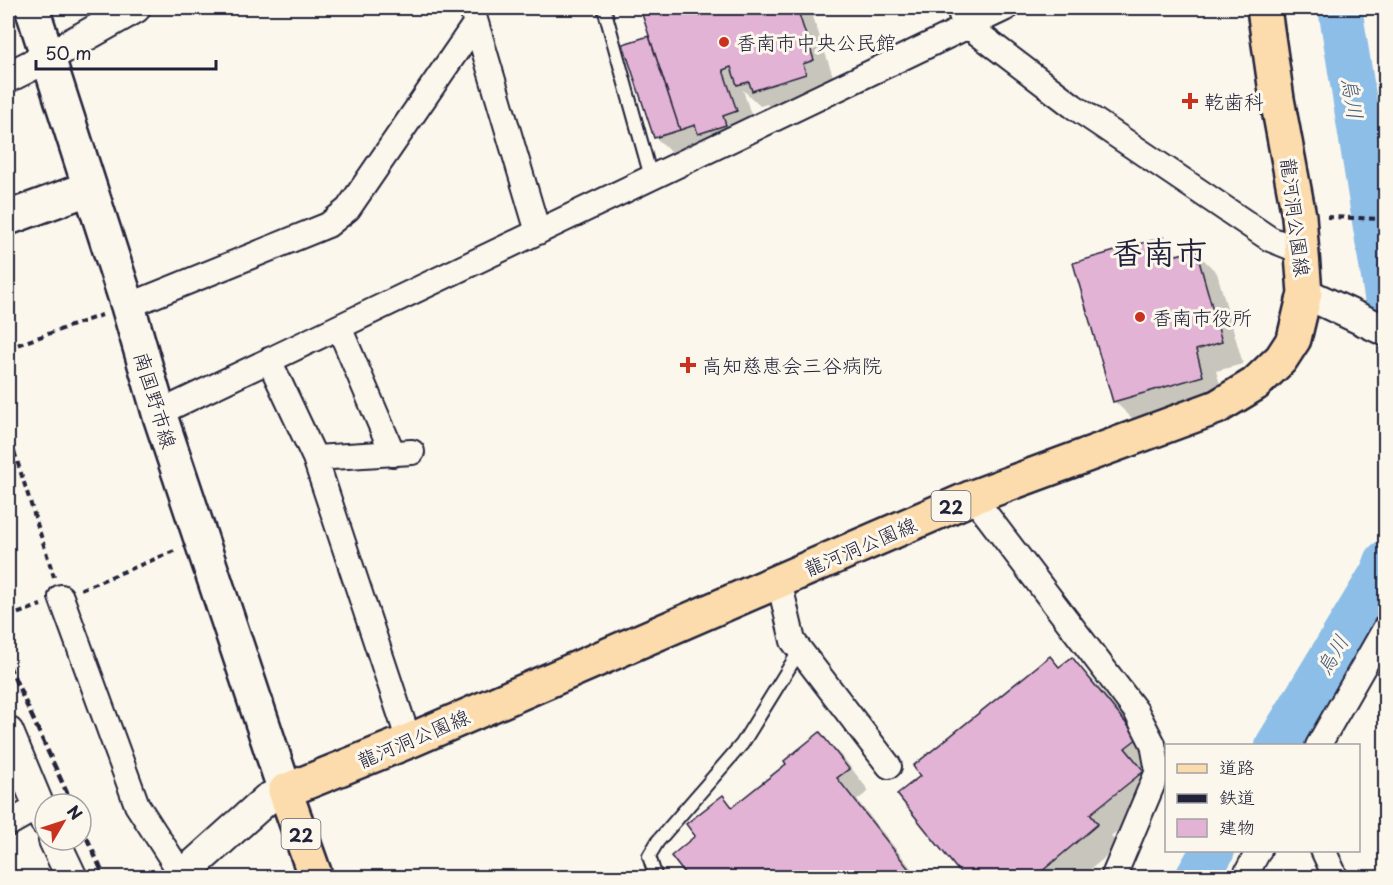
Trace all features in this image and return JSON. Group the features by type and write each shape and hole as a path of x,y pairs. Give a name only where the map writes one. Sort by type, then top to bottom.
{"main road":[{"name":"南国野市線","path":"32,8 128,306 159,413 285,791"},
{"name":"龍河洞公園線","path":"285,791 409,741 973,497 1217,406 1255,384 1281,359 1318,299 1303,252 1292,173 1276,99 1265,16 1266,8"},
{"path":"8,218 90,188"},
{"name":"22","path":"285,791 316,878"}],"street":[{"path":"8,77 135,8"},
{"path":"159,413 651,177 965,17 1006,8"},
{"path":"473,16 538,232"},
{"path":"128,306 328,225 348,209 473,16"},
{"path":"965,17 1083,112 1270,239 1303,252"},
{"path":"1318,299 1386,331"},
{"path":"315,458 402,453 339,327"},
{"path":"269,360 315,458 409,741"},
{"path":"973,497 1136,711 1153,744 1158,771 1113,878"},
{"path":"779,581 793,641 889,766"},
{"path":"61,597 137,805 181,876 267,799 285,791"},
{"path":"1319,744 1386,627"},
{"path":"8,732 33,792"},
{"path":"8,824 33,817"},
{"path":"60,852 72,878"},
{"path":"1244,878 1258,852"},
{"path":"1324,852 1336,878"}],"lane":[{"path":"604,8 651,177"},
{"path":"656,878 648,856 658,841 742,744 800,650"}],"path":[{"path":"1322,217 1386,219"},
{"path":"8,348 128,306"},
{"path":"8,432 61,597"},
{"path":"8,617 202,540"}],"building":[{"path":"640,8 797,8 814,60 803,64 806,74 752,91 749,82 737,85 731,67 723,70 737,111 723,116 726,125 698,134 695,125 680,130"},
{"path":"649,36 680,130 654,138 623,44"},
{"path":"1164,237 1169,257 1196,250 1222,342 1196,350 1203,376 1113,402 1073,263"},
{"path":"1050,656 1059,667 1072,657 1138,738 1125,748 1144,771 1090,814 1098,824 1034,878 964,878 897,794 920,776 913,766"},
{"path":"820,732 849,769 837,778 916,878 688,878 671,856 695,836 686,824 723,795 732,807 786,764 784,761"}],"waterway":[{"name":"烏川","path":"1340,8 1386,296"},
{"name":"烏川","path":"1278,744 1382,573 1386,562"},
{"name":"烏川","path":"1197,878 1212,852"}],"railway":[{"path":"8,664 67,792"},
{"path":"93,852 105,878"}],"place":[{"name":"香南市中央公民館","path":"724,42"},
{"name":"乾歯科","path":"1190,101"},
{"name":"香南市役所","path":"1140,317"},
{"name":"高知慈恵会三谷病院","path":"688,365"}],"district":[{"name":"香南市","path":"1159,251"}]}
